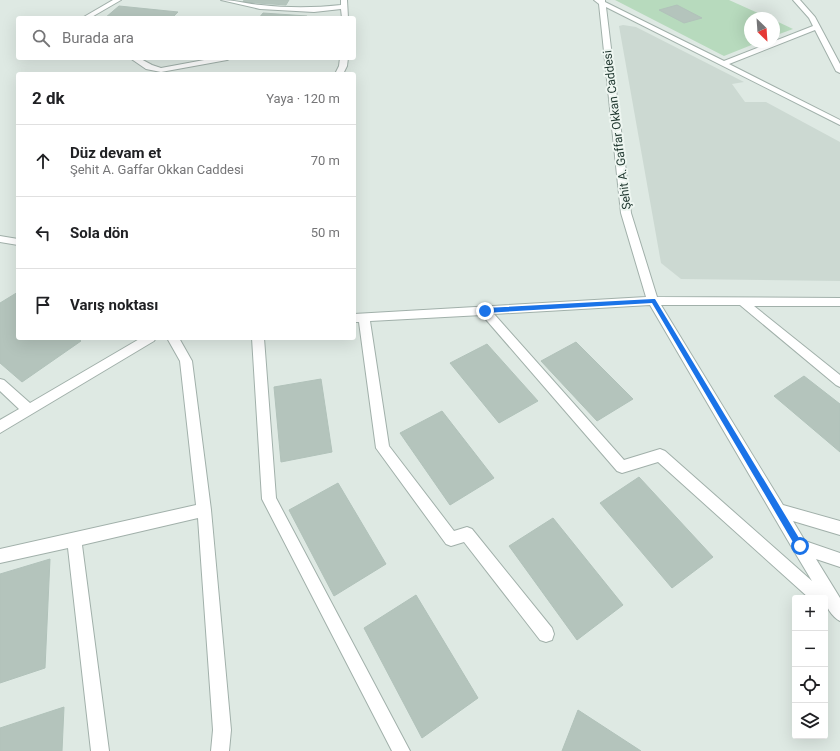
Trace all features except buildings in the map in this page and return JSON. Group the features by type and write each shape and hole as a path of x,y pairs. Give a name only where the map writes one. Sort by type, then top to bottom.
{"street":[{"path":"89,16 118,0"},
{"path":"224,0 260,7 314,10 344,3 345,16"},
{"path":"796,0 812,17 840,71"},
{"path":"601,1 840,123"},
{"name":"Şehit A. Gaffar Okkan Caddesi","path":"601,1 626,213 653,301 840,615"},
{"path":"723,64 817,27"},
{"path":"137,60 149,68 161,70 216,60"},
{"path":"340,72 344,60"},
{"path":"0,239 16,242"},
{"path":"546,634 467,534 451,539 383,448 359,318 653,301 744,303 840,302"},
{"path":"744,303 840,382"},
{"path":"485,311 622,467 660,455 817,595"},
{"path":"0,427 147,340"},
{"path":"174,340 186,361 204,510 222,730 220,751"},
{"path":"258,340 269,499 401,751"},
{"path":"0,384 29,410"},
{"path":"0,556 204,510"},
{"path":"778,510 840,528"},
{"path":"74,540 100,751"},
{"path":"800,546 840,560"},
{"path":"828,605 840,615"}],"shaded area":[{"path":"623,25 636,27 744,82 732,84 745,102 766,102 840,142 840,281 681,279 661,263 619,26"}],"green space":[{"path":"615,0 729,0 756,12 744,12 744,48 724,56"},
{"path":"780,23 793,29 780,34"}],"route":[{"path":"485,311 653,301 800,546"}]}
